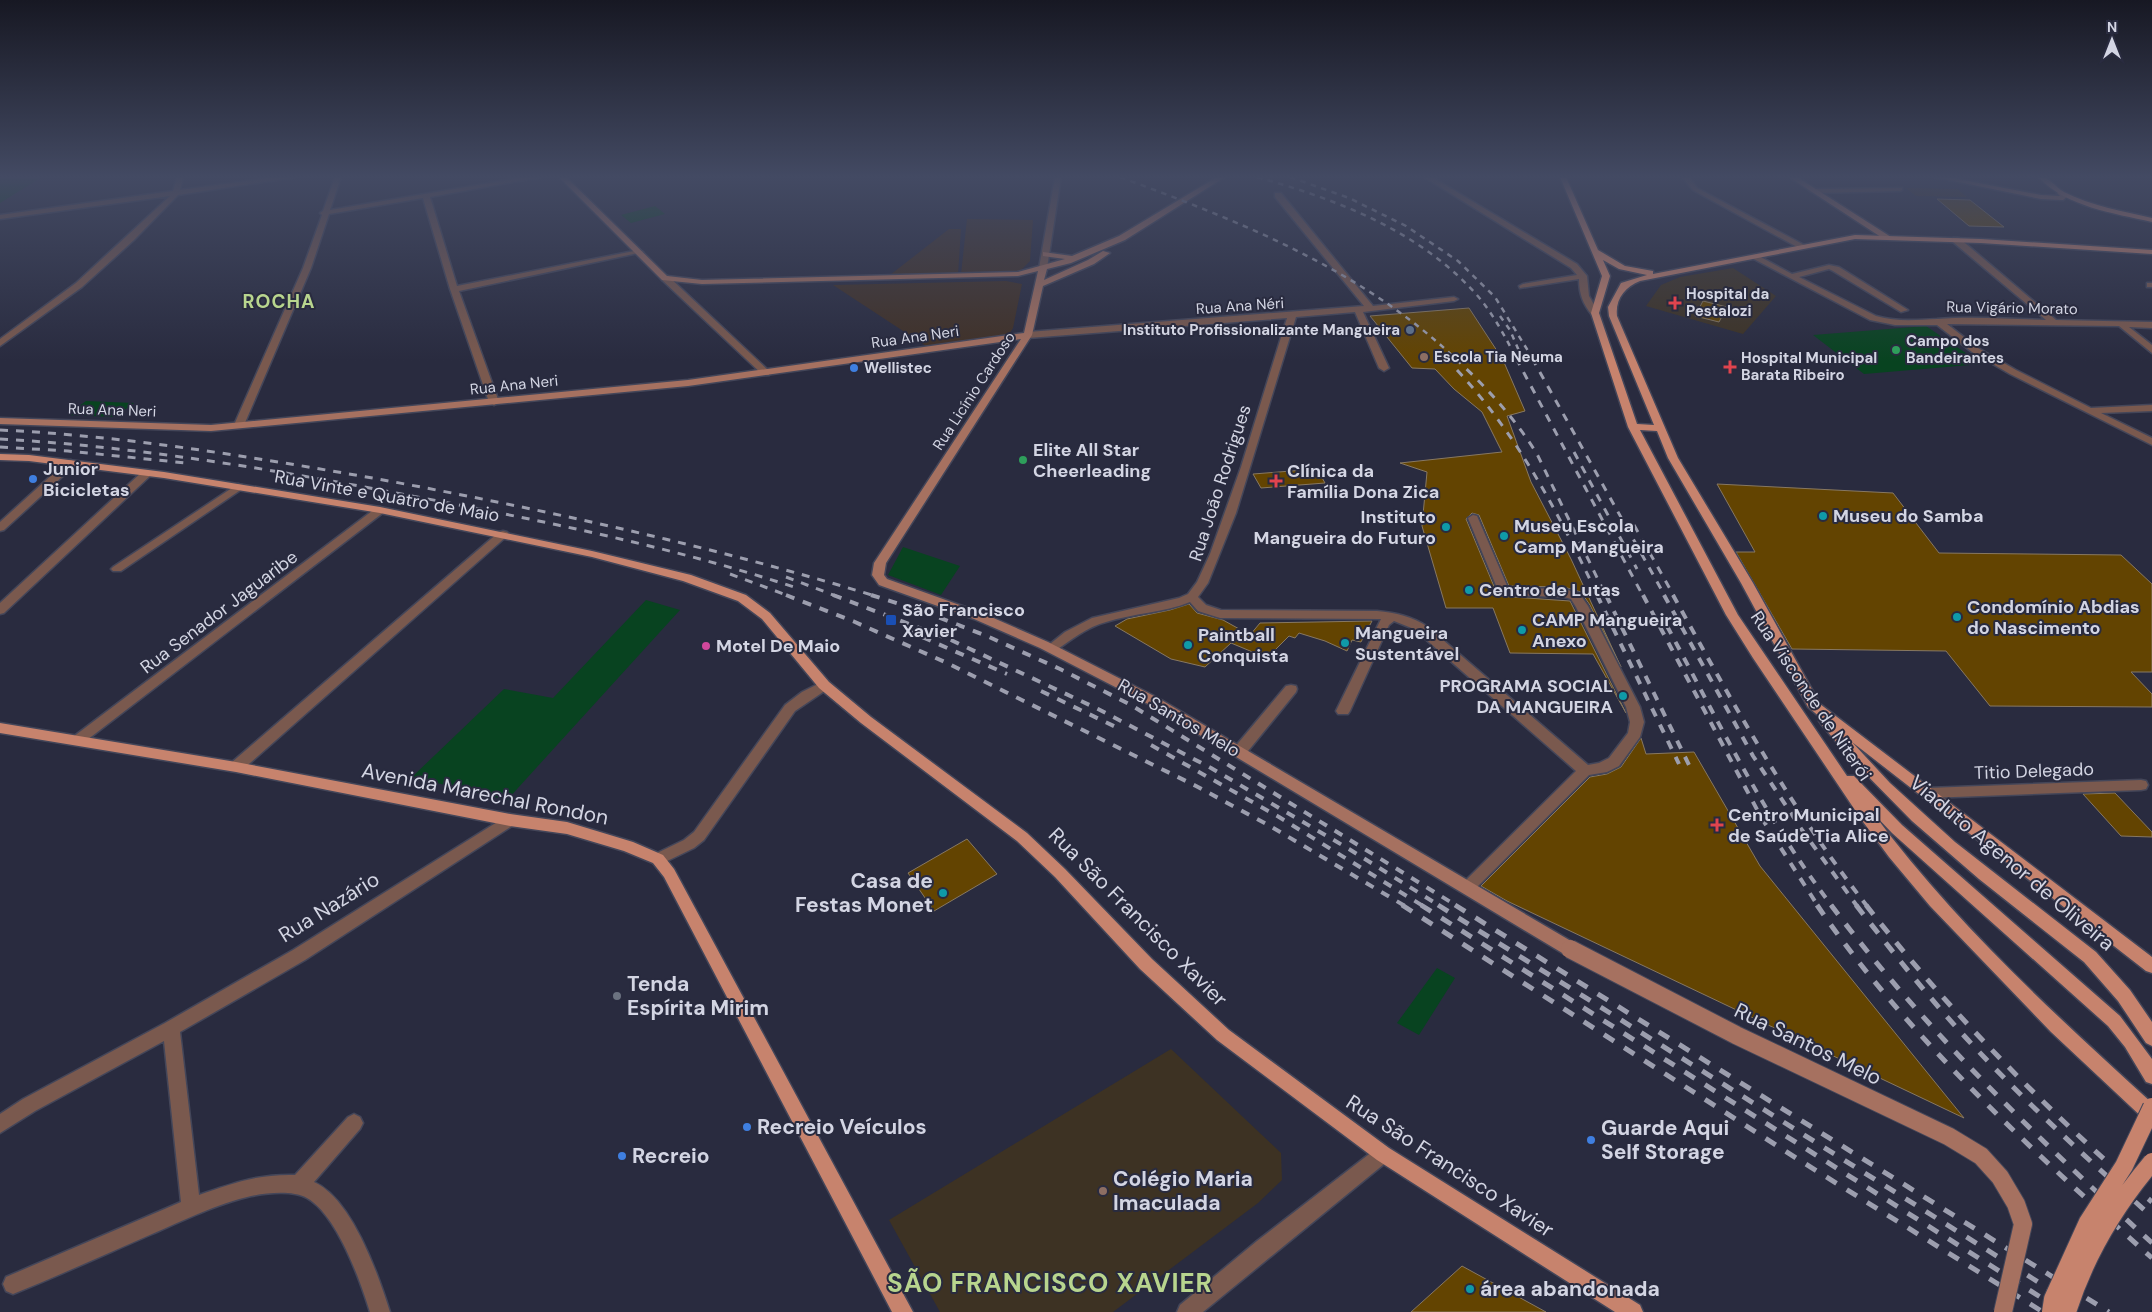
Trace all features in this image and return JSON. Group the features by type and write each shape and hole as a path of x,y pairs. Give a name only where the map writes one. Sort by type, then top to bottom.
{"main road":[{"path":"624,238 665,278 702,282 1018,274 1080,257 1121,238"},
{"path":"1018,274 1039,284 1091,262 1117,246 1124,238"},
{"path":"1589,238 1606,276 1605,286 1597,302 1595,313"},
{"path":"1593,247 1611,263 1628,270 1652,273 1684,271 1848,238"},
{"path":"1916,238 2152,252"},
{"path":"1046,254 1057,257 1080,257"},
{"name":"Rua Licínio Cardoso","path":"878,575 880,563 1028,335 1043,268"},
{"name":"Rua Visconde de Niterói","path":"1684,271 1638,279 1624,285 1612,307 1613,316 1661,428 1656,447 1732,614 1757,655 1826,757 1894,853 1935,902 2057,1027 2152,1115"},
{"name":"Rua Visconde de Niterói","path":"1595,313 1633,426 1656,447 1747,583 1815,707 2152,966"},
{"name":"Rua Ana Neri","path":"0,421 191,428 239,425 494,402 766,373 1028,335"},
{"path":"1633,426 1661,428"},
{"name":"Rua Vinte e Quatro de Maio","path":"0,458 28,458 148,473 380,510 503,534 687,578 742,598 758,610"},
{"name":"Rua Santos Melo","path":"878,575 883,582 890,585 978,616 1050,648 1152,702 1239,752 1570,949 1736,1035 1948,1136 1981,1156 2000,1176 2016,1204 2023,1224 2003,1312"},
{"name":"Rua São Francisco Xavier","path":"758,610 766,616 824,685 866,720 1022,837 1060,872 1146,964 1223,1035 1383,1154 1633,1312"},
{"name":"Viaduto Agenor de Oliveira","path":"1815,707 1844,744 1921,823 1978,870 2090,956 2136,1011 2152,1038"},
{"name":"Avenida Marechal Rondon","path":"0,728 236,768 510,820 574,830 628,846 658,859"},
{"path":"1826,757 1897,829 2114,1021 2131,1042 2152,1076"},
{"path":"658,859 669,873 903,1312"},
{"path":"2067,1312 2071,1296 2101,1231 2138,1173 2152,1107"},
{"path":"2051,1312 2054,1299 2088,1222 2138,1173 2152,1163"}],"street":[{"path":"0,343 84,281 131,238"},
{"path":"239,425 306,268 316,238"},
{"path":"439,238 454,290 494,402"},
{"name":"Rua Licínio Cardoso","path":"1043,268 1048,238"},
{"path":"1313,238 1371,309"},
{"path":"1528,238 1574,266 1583,276 1584,296 1587,304 1595,313"},
{"path":"1787,238 1802,246"},
{"path":"1956,240 2054,322"},
{"path":"454,290 638,252"},
{"name":"Rua Vigário Morato","path":"1754,257 1873,318 1897,324 1938,321 2152,325"},
{"path":"1792,276 1829,268 1836,269 1904,310"},
{"path":"1523,286 1583,276"},
{"path":"665,278 766,373"},
{"name":"Rua Ana Néri","path":"1028,335 1292,316 1454,299"},
{"path":"1359,310 1384,368"},
{"name":"Rua João Rodrigues","path":"1192,597 1198,592 1208,575 1226,528 1292,316"},
{"path":"1938,321 1983,354 2013,372 2152,442"},
{"path":"2121,324 2152,350"},
{"path":"2090,410 2152,408"},
{"path":"0,528 71,463"},
{"path":"0,610 148,473"},
{"path":"117,569 238,487"},
{"name":"Rua Senador Jaguaribe","path":"78,740 380,510"},
{"path":"1468,888 1585,771 1602,768 1614,762 1635,734 1637,722 1633,707 1576,596 1564,593 1504,592 1473,518"},
{"path":"236,768 503,534"},
{"path":"1050,648 1075,632 1102,619 1192,597 1202,608 1220,614 1393,616 1414,622 1424,630 1585,771"},
{"path":"1343,711 1384,623 1393,616"},
{"path":"658,859 689,844 699,836 790,708 824,685"},
{"path":"1239,752 1291,689"},
{"name":"Titio Delegado","path":"1928,793 2141,785"},
{"name":"Rua Nazário","path":"0,1124 29,1105 171,1028 299,955 510,820"},
{"path":"171,1028 191,1207"},
{"path":"299,1185 354,1123"},
{"path":"1188,1312 1264,1248 1383,1154"},
{"path":"13,1284 191,1207 251,1187 274,1184 299,1185 318,1194 334,1213 357,1252 380,1312"}],"shaded area":[{"path":"937,238 960,238 958,275 890,275"},
{"path":"965,238 1032,238 1030,261 1018,273 961,274"},
{"path":"1733,268 1776,296 1743,334 1646,306 1661,285 1680,277"},
{"path":"1006,281 1022,284 1013,328 1008,336 926,346 833,285"},
{"name":"Colégio Maria Imaculada","path":"1171,1049 1281,1153 1282,1180 1258,1203 1113,1312 940,1312 889,1220"}],"green space":[{"name":"Campo dos Bandeirantes","path":"1926,326 1982,364 1864,374 1813,335"},
{"path":"86,401 134,403 115,417 67,415"},
{"path":"903,547 960,566 941,595 888,575"},
{"path":"646,600 680,610 507,800 412,777 504,689 553,698"},
{"path":"1437,968 1455,978 1419,1035 1397,1023"}],"building":[{"path":"1703,301 1727,307 1719,322 1695,316"},
{"path":"1469,308 1503,360 1525,411 1507,416 1531,482 1571,559 1621,667 1590,605 1581,592 1564,587 1509,586 1479,515 1472,513 1466,519 1498,596 1570,601 1626,713 1593,654 1510,653 1493,608 1446,608 1422,526 1427,472 1400,463 1502,452 1482,412 1454,389 1435,369 1412,368 1370,316"},
{"name":"Clínica da Família Dona Zica","path":"1317,469 1325,483 1261,488 1253,474"},
{"name":"Condomínio Abdias do Nascimento","path":"1717,484 1893,493 1939,553 2121,555 2152,584 2152,672 2131,672 2152,694 2152,707 1990,706 1946,651 1792,649 1736,552 1755,552"},
{"name":"Paintball Conquista","path":"1189,604 1197,613 1223,620 1250,635 1260,623 1372,621 1361,642 1352,640 1347,651 1325,641 1299,633 1295,638 1289,636 1267,658 1231,643 1205,667 1171,659 1115,626 1127,619"},
{"name":"PROGRAMA SOCIAL DA MANGUEIRA","path":"1641,738 1646,754 1694,752 1760,866 1964,1118 1507,901 1481,886 1590,777 1607,774 1621,767"},
{"path":"2115,793 2152,832 2152,837 2121,836 2083,794"},
{"name":"Casa de Festas Monet","path":"967,839 997,874 934,911 908,873"},
{"name":"área abandonada","path":"1462,1266 1546,1312 1411,1312"}],"railway":[{"path":"1270,238 1340,274 1380,299 1419,327 1456,359"},
{"path":"1408,238 1429,252 1476,294 1488,309 1517,359"},
{"path":"1424,238 1458,261 1495,297 1533,359"},
{"path":"1500,316 1510,330 1519,351"},
{"path":"1455,358 1499,403 1519,427 1537,454 1606,596"},
{"path":"1516,358 1643,596"},
{"path":"1532,358 1665,596"},
{"path":"1457,370 1500,422 1536,477 1568,535 1598,596"},
{"path":"0,430 95,437 189,448 378,479 628,530 752,561 875,596"},
{"path":"0,439 160,454 370,488 610,536 794,587"},
{"path":"0,447 68,451 186,463"},
{"path":"1574,452 1637,569"},
{"path":"1634,525 1674,596"},
{"path":"730,574 789,596"},
{"path":"786,577 836,596"},
{"path":"786,595 855,622 947,663 1196,786 1270,826 1405,906"},
{"path":"833,595 951,640 1098,709 1211,768 1349,849 1440,906"},
{"path":"871,595 925,612 989,637 1060,669 1131,705 1457,906"},
{"path":"1597,595 1679,764"},
{"path":"1606,595 1689,765"},
{"path":"1643,595 1761,817 1818,906"},
{"path":"1664,595 1753,756 1802,830 1857,906"},
{"path":"1673,595 1740,715 1788,793 1813,832 1867,906"},
{"path":"1667,626 1764,805 1832,906"},
{"path":"906,630 1007,674"},
{"path":"1041,691 1122,730"},
{"path":"1151,745 1279,817 1423,906"},
{"path":"1402,905 1804,1163 2043,1312"},
{"path":"1421,905 2064,1312"},
{"path":"1438,905 2086,1312"},
{"path":"1455,905 2109,1312"},
{"path":"1817,905 1890,1001 1931,1047 2018,1135 2152,1258"},
{"path":"1831,905 1905,996 1984,1082 2152,1243"},
{"path":"1856,905 1924,991 1953,1024 2058,1131 2152,1217"},
{"path":"1866,905 1966,1023 2075,1133 2152,1202"}],"place":[{"name":"Hospital da Pestalozi","path":"1675,303"},
{"name":"Instituto Profissionalizante Mangueira","path":"1410,330"},
{"name":"Campo dos Bandeirantes","path":"1896,350"},
{"name":"Escola Tia Neuma","path":"1424,357"},
{"name":"Hospital Municipal Barata Ribeiro","path":"1730,367"},
{"name":"Wellistec","path":"854,368"},
{"name":"Elite All Star Cheerleading","path":"1023,460"},
{"name":"Junior Bicicletas","path":"33,479"},
{"name":"Clínica da Família Dona Zica","path":"1276,481"},
{"name":"Museu do Samba","path":"1823,516"},
{"name":"Instituto Mangueira do Futuro","path":"1446,527"},
{"name":"Museu Escola Camp Mangueira","path":"1504,536"},
{"name":"Centro de Lutas","path":"1469,590"},
{"name":"Condomínio Abdias do Nascimento","path":"1957,617"},
{"name":"São Francisco Xavier","path":"891,620"},
{"name":"CAMP Mangueira Anexo","path":"1522,630"},
{"name":"Mangueira Sustentável","path":"1345,643"},
{"name":"Paintball Conquista","path":"1188,645"},
{"name":"Motel De Maio","path":"706,646"},
{"name":"PROGRAMA SOCIAL DA MANGUEIRA","path":"1623,696"},
{"name":"Centro Municipal de Saúde Tia Alice","path":"1717,825"},
{"name":"Casa de Festas Monet","path":"943,893"},
{"name":"Tenda Espírita Mirim","path":"617,996"},
{"name":"Recreio Veículos","path":"747,1127"},
{"name":"Guarde Aqui Self Storage","path":"1591,1140"},
{"name":"Recreio","path":"622,1156"},
{"name":"Colégio Maria Imaculada","path":"1103,1191"},
{"name":"área abandonada","path":"1470,1289"}],"district":[{"name":"ROCHA","path":"279,301"},
{"name":"SÃO FRANCISCO XAVIER","path":"1050,1283"}]}
